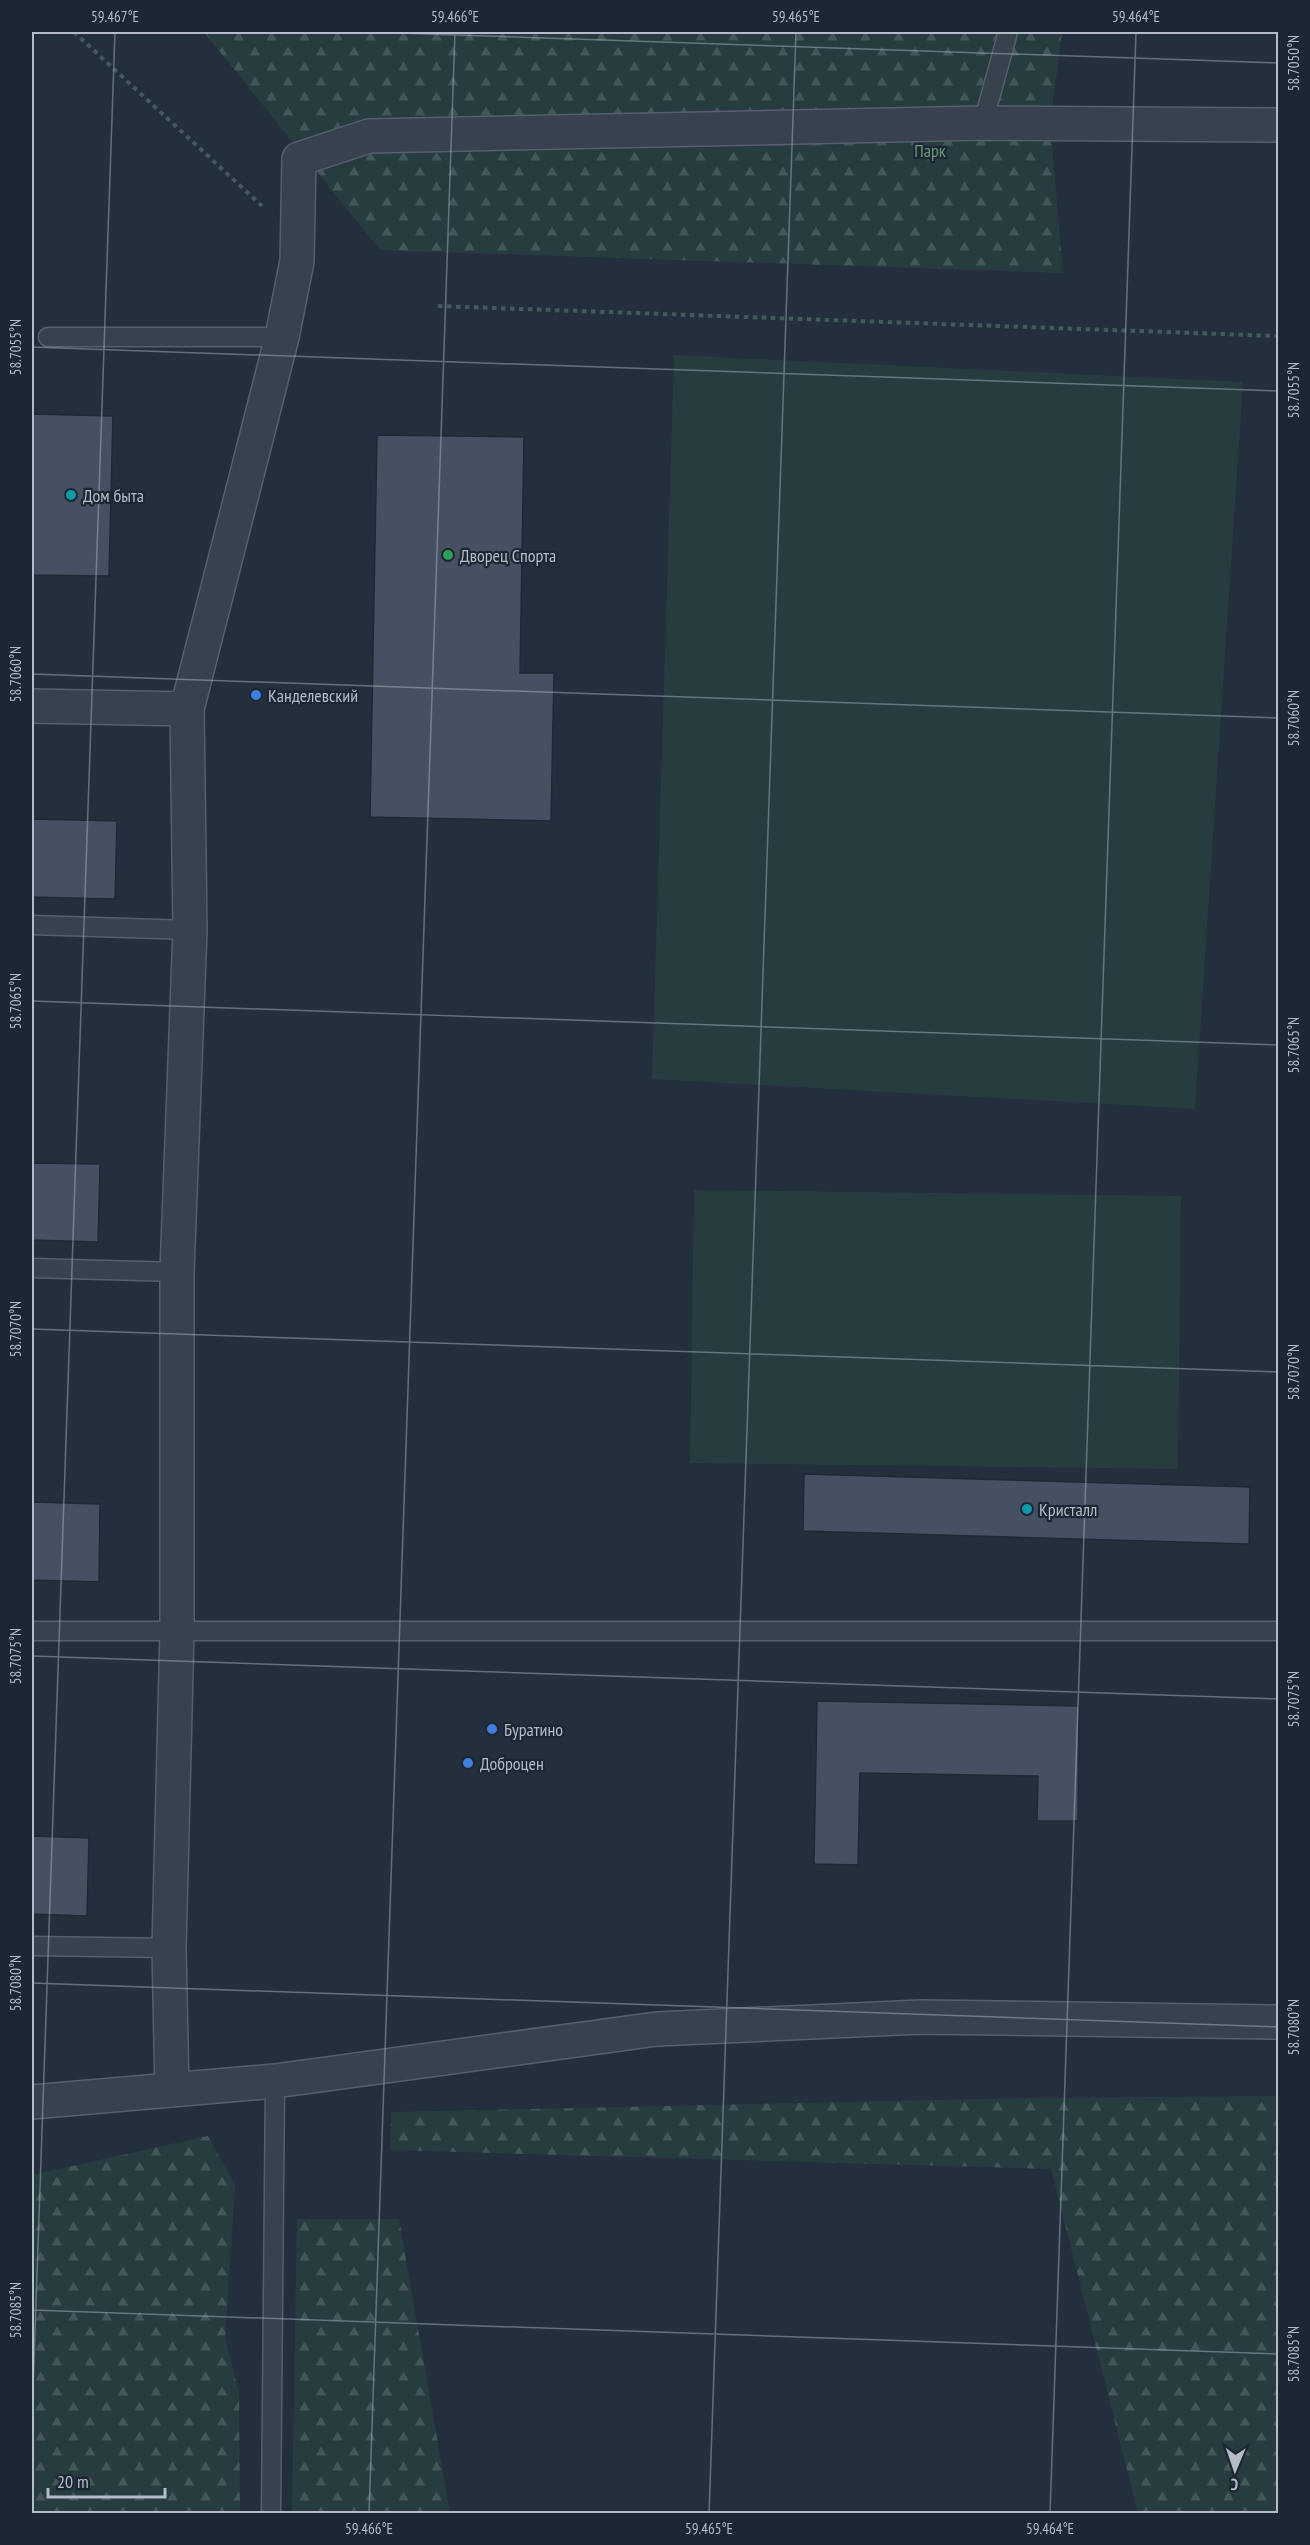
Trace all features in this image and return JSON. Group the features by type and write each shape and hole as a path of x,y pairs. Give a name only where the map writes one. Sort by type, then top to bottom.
{"street":[{"path":"172,2090 169,1948 177,1631 177,1272 190,930 187,709 282,337 297,261 299,159 369,136 983,123 1278,125"},
{"path":"32,706 187,709"},
{"path":"32,2102 275,2080 657,2029 920,2017 1278,2022"}],"lane":[{"path":"983,123 1008,32"},
{"path":"48,337 282,337"},
{"path":"32,925 190,930"},
{"path":"32,1268 177,1272"},
{"path":"32,1631 1278,1631"},
{"path":"32,1946 169,1948"},
{"path":"271,2514 275,2080"}],"path":[{"path":"74,32 262,207"},
{"path":"438,306 1278,336"}],"green space":[{"name":"Парк","path":"204,32 1062,32 1050,123 1063,273 380,250"},
{"path":"674,355 1243,382 1195,1109 652,1079"},
{"path":"694,1190 1181,1196 1178,1469 690,1463"},
{"path":"1278,2096 1278,2513 1138,2513 1051,2169 390,2150 391,2112 1027,2098"},
{"path":"208,2136 235,2185 225,2339 239,2393 240,2513 32,2513 32,2175"},
{"path":"297,2219 399,2219 450,2513 292,2513"}],"building":[{"name":"Дом быта","path":"32,414 113,416 109,576 32,575"},
{"name":"Дворец Спорта","path":"377,435 524,437 520,673 554,673 551,821 370,817"},
{"path":"32,819 117,821 115,899 32,897"},
{"path":"32,1163 100,1164 98,1242 32,1240"},
{"name":"Кристалл","path":"804,1474 1250,1487 1249,1544 803,1531"},
{"path":"32,1502 100,1504 99,1582 32,1580"},
{"path":"817,1701 1079,1706 1078,1821 1037,1821 1038,1776 860,1773 858,1865 814,1864"},
{"path":"32,1836 89,1838 87,1916 32,1914"}],"place":[{"name":"Дом быта","path":"71,495"},
{"name":"Дворец Спорта","path":"448,555"},
{"name":"Канделевский","path":"256,695"},
{"name":"Кристалл","path":"1027,1509"},
{"name":"Буратино","path":"492,1729"},
{"name":"Доброцен","path":"468,1763"}]}
